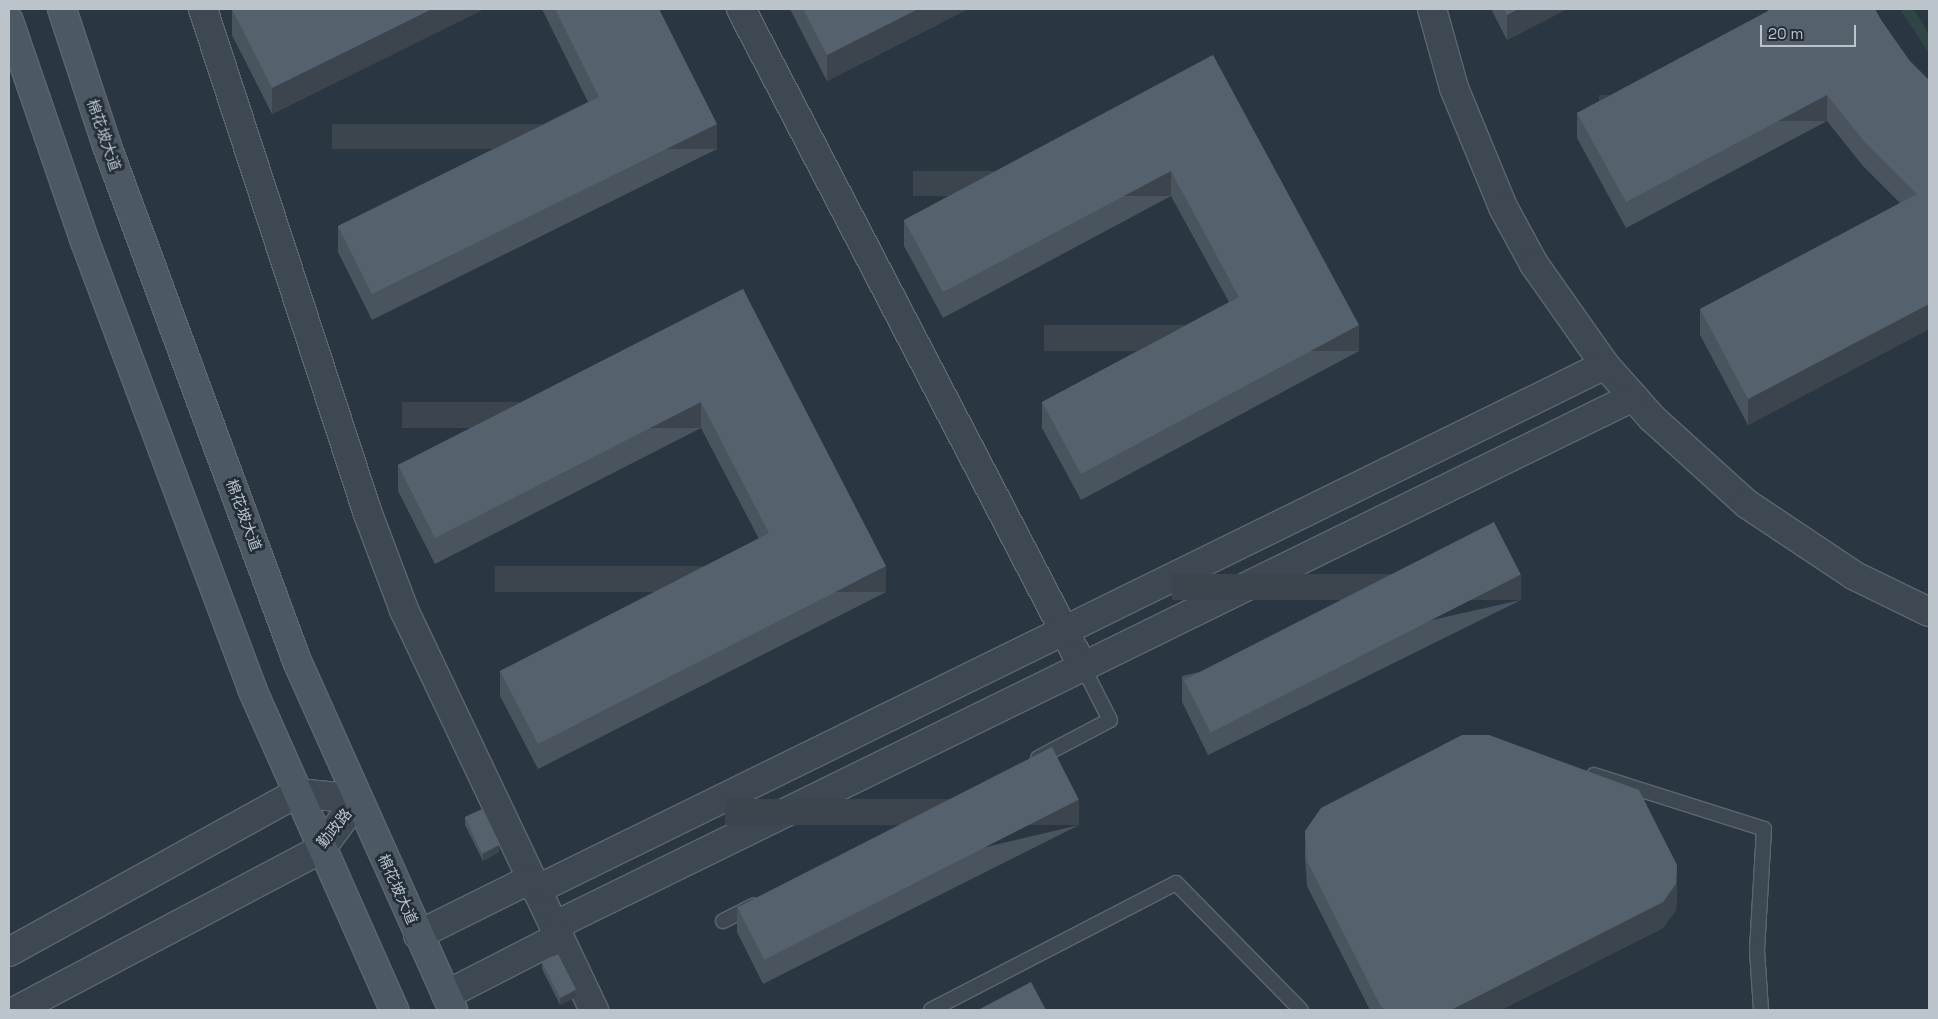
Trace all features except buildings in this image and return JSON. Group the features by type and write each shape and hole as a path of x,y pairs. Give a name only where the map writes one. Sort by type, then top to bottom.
{"main road":[{"name":"棉花坡大道","path":"62,9 107,146 297,661 449,1003"},
{"path":"9,21 245,671 321,848 394,1010"}],"street":[{"path":"203,9 374,531 404,610 594,1010"},
{"path":"741,9 1083,667"},
{"path":"1432,9 1454,88 1503,208 1544,279 1605,366 1634,397 1747,504 1855,576 1929,612"},
{"path":"418,935 533,884 1064,631 1605,366"},
{"path":"449,1003 556,932 1083,667 1634,397"},
{"name":"勤政路","path":"297,793 358,798"},
{"path":"9,952 297,793"},
{"name":"勤政路","path":"17,1010 321,848 358,798"}],"lane":[{"path":"1022,766 1110,720 1083,667"},
{"path":"1576,769 1764,829 1757,950 1760,1010"},
{"path":"931,1010 1176,883 1301,1010"},
{"path":"723,922 767,899"}],"green space":[{"path":"1900,9 1914,9 1929,35 1929,53"}]}
